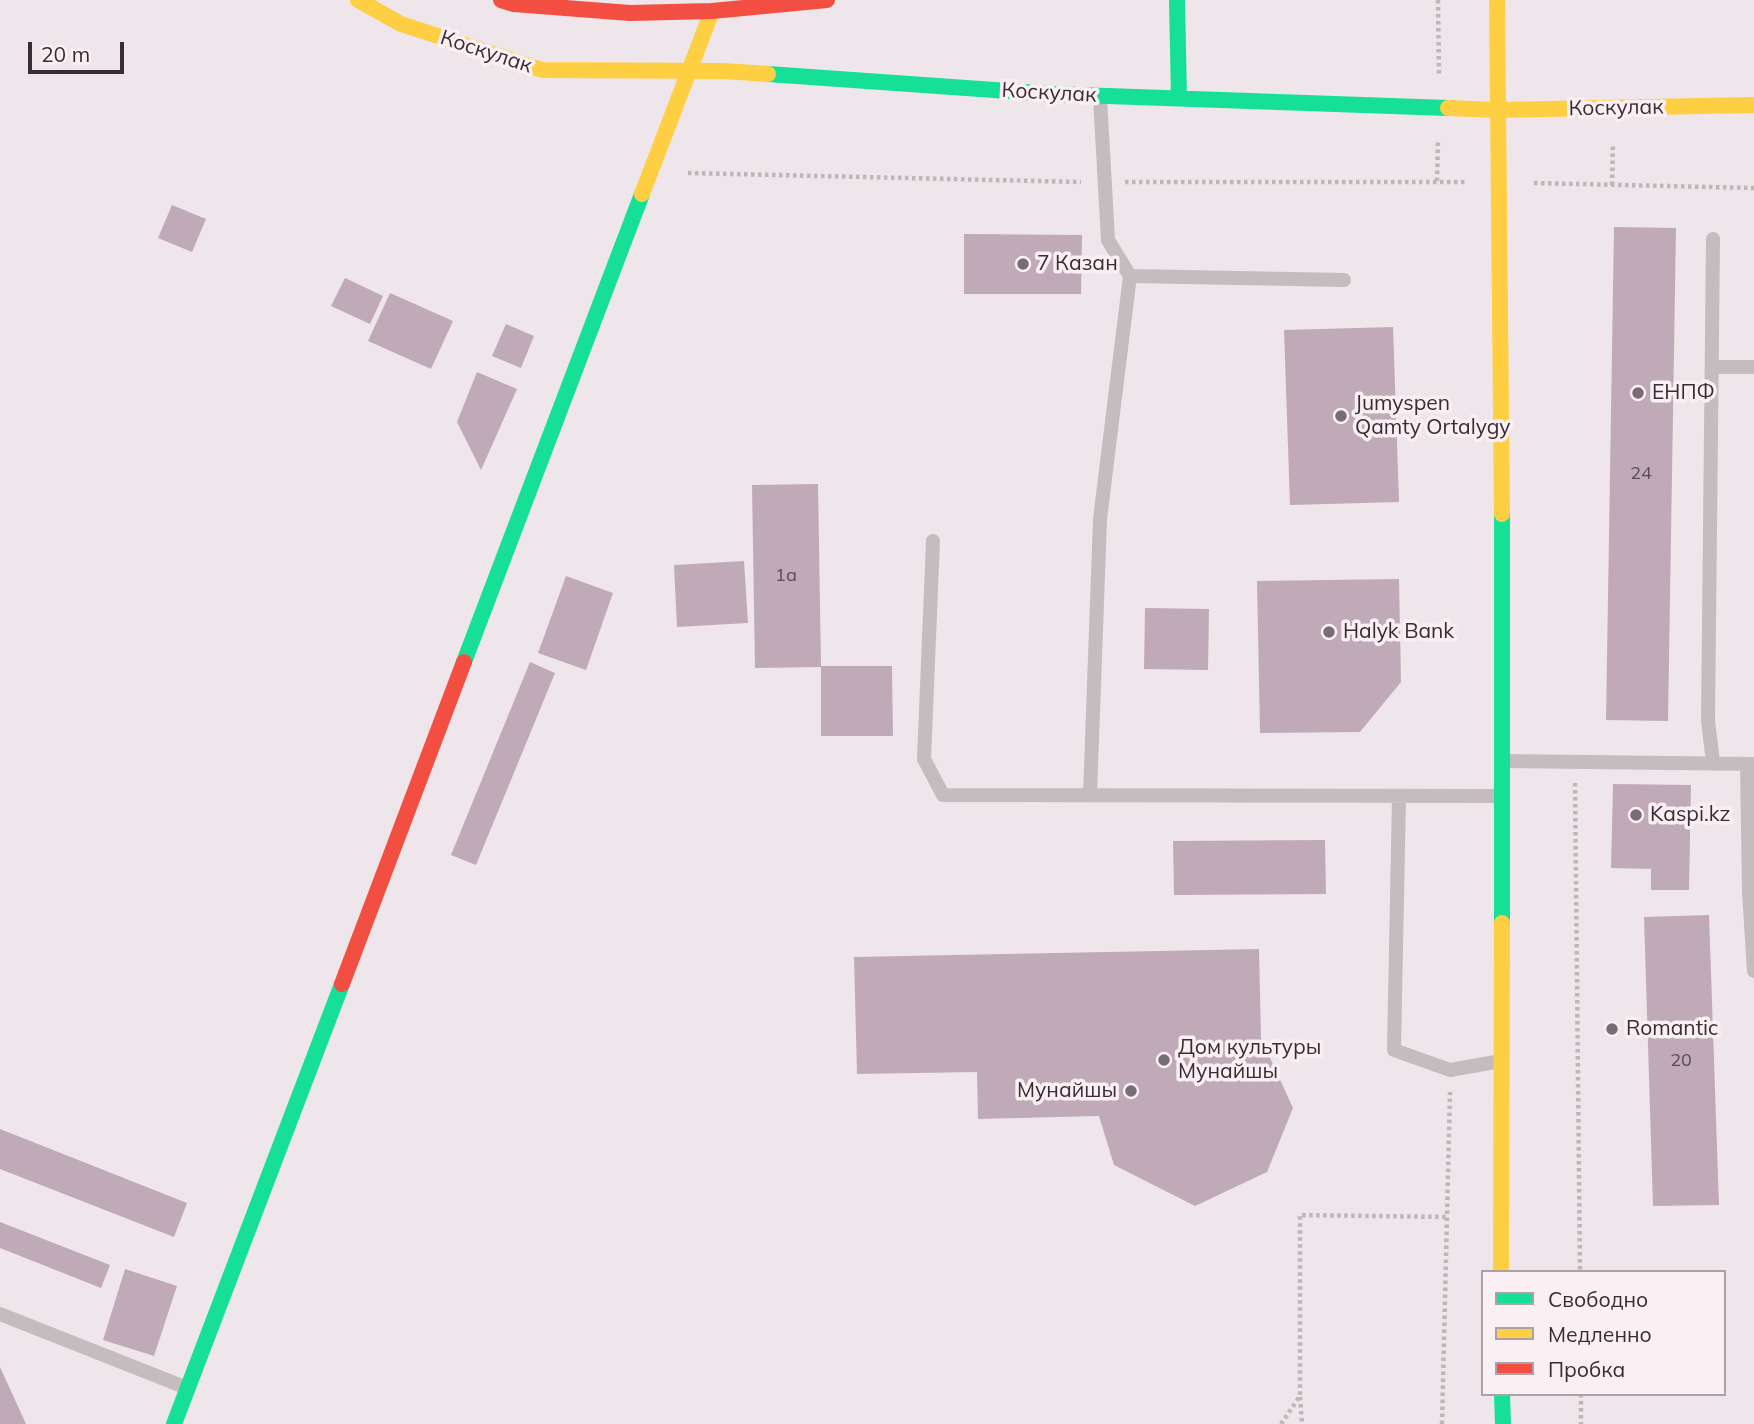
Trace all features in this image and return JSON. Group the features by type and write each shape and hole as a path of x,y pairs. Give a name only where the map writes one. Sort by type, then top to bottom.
{"street":[{"name":"Коскулак","path":"358,0 401,24 542,70 724,71 1051,94 1497,110 1754,105"},
{"path":"501,0 514,4 540,3 630,13 712,11 781,2 827,0"},
{"path":"1177,0 1179,98"},
{"path":"1497,0 1503,607 1501,1270"},
{"path":"174,1424 712,11"},
{"path":"1502,1396 1503,1424"}],"lane":[{"path":"1090,795 1100,519 1130,276 1108,240 1100,95"},
{"path":"1713,239 1708,721 1713,762"},
{"path":"1130,276 1344,280"},
{"path":"1712,368 1754,367"},
{"path":"933,541 924,759 943,794 1502,796"},
{"path":"1503,761 1751,764 1754,971"},
{"path":"1399,796 1394,1050 1450,1070 1502,1061"},
{"path":"0,1314 187,1388"}],"path":[{"path":"651,172 1105,182 1437,181 1754,188"},
{"path":"1575,762 1580,1270"},
{"path":"1442,1424 1450,1070"},
{"path":"1302,1424 1300,1215 1447,1217"},
{"path":"1281,1424 1300,1396"},
{"path":"1581,1396 1581,1424"}],"building":[{"path":"172,205 206,219 192,252 158,238"},
{"path":"1614,227 1676,228 1668,721 1606,720"},
{"name":"7 Казан","path":"964,234 1082,235 1081,294 964,294"},
{"path":"345,278 383,296 370,324 331,306"},
{"path":"390,293 453,321 431,369 368,341"},
{"path":"506,324 534,336 521,368 492,356"},
{"name":"Jumyspen Qamty Ortalygy","path":"1393,327 1399,502 1290,505 1284,330"},
{"path":"477,372 517,389 481,470 457,422"},
{"path":"818,484 821,666 892,666 893,736 821,736 821,667 755,668 752,485"},
{"path":"744,561 748,623 677,627 674,565"},
{"path":"566,576 613,593 586,670 538,653"},
{"name":"Halyk Bank","path":"1399,579 1401,682 1360,732 1260,733 1257,581"},
{"path":"1145,608 1209,609 1208,670 1144,669"},
{"path":"530,662 555,673 476,865 451,855"},
{"path":"1613,784 1691,785 1689,890 1651,890 1651,869 1611,868"},
{"path":"1325,840 1326,894 1174,895 1173,841"},
{"path":"1709,915 1719,1205 1653,1206 1644,917"},
{"name":"Мунайшы","path":"1259,949 1261,1038 1293,1108 1267,1172 1195,1206 1114,1165 1099,1116 978,1119 977,1072 857,1074 854,957"},
{"path":"0,1129 187,1203 174,1237 0,1169"},
{"path":"0,1222 110,1265 101,1288 0,1248"},
{"path":"125,1269 177,1286 154,1356 103,1340"},
{"path":"0,1367 26,1424 0,1424"}],"traffic: fast":[{"path":"1177,0 1179,98"},
{"path":"768,74 1051,94 1448,108"},
{"path":"464,662 642,194"},
{"path":"1502,514 1502,923"},
{"path":"174,1424 342,984"},
{"path":"1502,1396 1503,1424"}],"traffic: slow":[{"path":"358,0 401,24 542,70 724,71 768,74"},
{"path":"1497,0 1502,514"},
{"path":"642,194 712,11"},
{"path":"1448,108 1497,110 1754,105"},
{"path":"1501,1270 1502,923"}],"traffic: jam":[{"path":"501,0 514,4 630,13 712,11 827,0"},
{"path":"342,984 464,662"}],"place":[{"name":"7 Казан","path":"1023,264"},
{"name":"ЕНПФ","path":"1638,393"},
{"name":"Jumyspen Qamty Ortalygy","path":"1341,416"},
{"name":"Halyk Bank","path":"1329,632"},
{"name":"Kaspi.kz","path":"1636,815"},
{"name":"Romantic","path":"1612,1029"},
{"name":"Дом культуры Мунайшы","path":"1164,1060"},
{"name":"Мунайшы","path":"1131,1091"}]}
